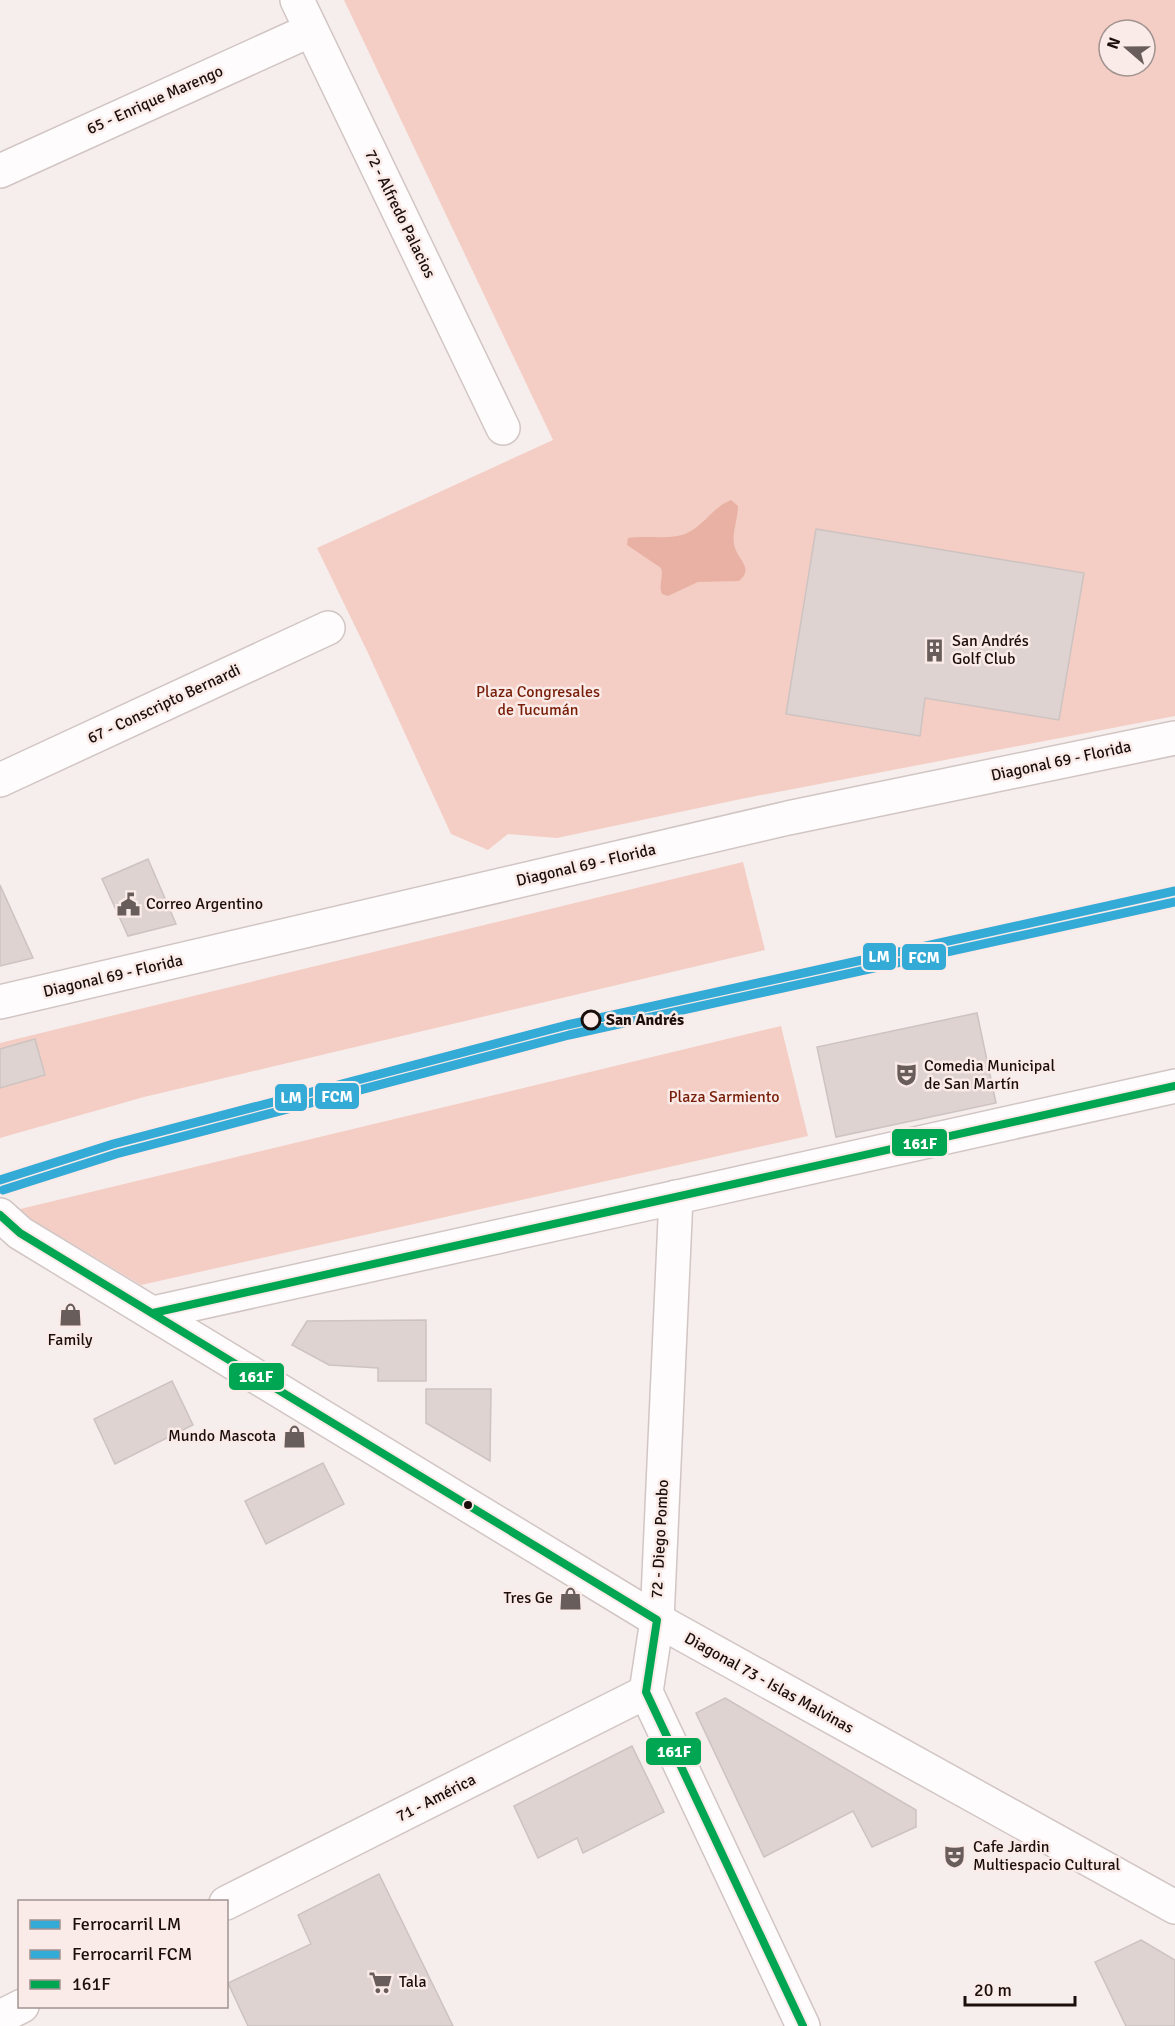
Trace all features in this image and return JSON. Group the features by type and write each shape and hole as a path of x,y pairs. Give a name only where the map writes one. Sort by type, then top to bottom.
{"street":[{"name":"72 - Alfredo Palacios","path":"297,0 504,428"},
{"name":"65 - Enrique Marengo","path":"0,171 311,30"},
{"name":"67 - Conscripto Bernardi","path":"0,780 328,628"},
{"name":"Diagonal 69 - Florida","path":"0,1002 788,818 1175,738"},
{"path":"153,1313 828,1165 1175,1086"},
{"name":"72 - Diego Pombo","path":"646,1692 657,1620 676,1197"},
{"name":"Diagonal 73 - Islas Malvinas","path":"1,1217 20,1233 657,1620 1175,1907"},
{"path":"646,1692 803,2026"},
{"name":"71 - América","path":"228,1902 646,1692"}],"green space":[{"name":"Plaza Congresales de Tucumán","path":"344,0 1175,0 1175,716 741,799 557,838 508,834 488,850 451,834 317,548 553,440"},
{"path":"743,862 765,950 144,1097 0,1138 0,1043"},
{"name":"Plaza Sarmiento","path":"781,1026 808,1136 141,1285 16,1210"}],"shaded area":[{"path":"731,500 738,506 734,544 744,564 744,576 739,581 698,582 668,596 662,594 661,568 627,545 628,538 672,537 685,534"}],"building":[{"name":"San Andrés Golf Club","path":"816,529 1084,573 1059,720 925,698 920,736 786,714"},
{"path":"148,859 176,924 128,936 102,879"},
{"path":"0,885 33,958 0,966"},
{"name":"Comedia Municipal de San Martín","path":"977,1013 996,1103 836,1137 817,1047"},
{"path":"35,1039 45,1075 0,1088 0,1049"},
{"path":"426,1320 426,1381 378,1381 378,1368 329,1365 292,1345 307,1321"},
{"path":"172,1381 193,1425 115,1464 94,1419"},
{"path":"426,1389 491,1389 490,1461 426,1423"},
{"path":"323,1463 344,1504 266,1544 245,1501"},
{"path":"725,1698 916,1810 916,1827 872,1847 853,1811 764,1857 696,1713"},
{"path":"632,1746 664,1812 583,1853 577,1838 538,1858 514,1806"},
{"name":"Tala","path":"379,1874 453,2026 248,2026 228,1983 311,1944 298,1915"},
{"path":"1141,1940 1175,1960 1175,2026 1126,2026 1095,1962"}],"rail line":[{"name":"LM","path":"0,1180 113,1144 567,1025 1175,891"},
{"name":"FCM","path":"3,1190 116,1154 569,1035 1175,902"}],"transit line":[{"name":"161F","path":"153,1313 1175,1086"},
{"name":"161F","path":"0,1215 20,1233 657,1620 646,1692 803,2026"}],"place":[{"name":"San Andrés Golf Club","path":"934,650"},
{"name":"Correo Argentino","path":"128,904"},
{"name":"San Andrés","path":"591,1020"},
{"name":"Comedia Municipal de San Martín","path":"906,1075"},
{"name":"Family","path":"70,1315"},
{"name":"Mundo Mascota","path":"294,1436"},
{"name":"Tres Ge","path":"571,1598"},
{"name":"Cafe Jardin Multiespacio Cultural","path":"955,1856"},
{"name":"Tala","path":"381,1982"}]}
